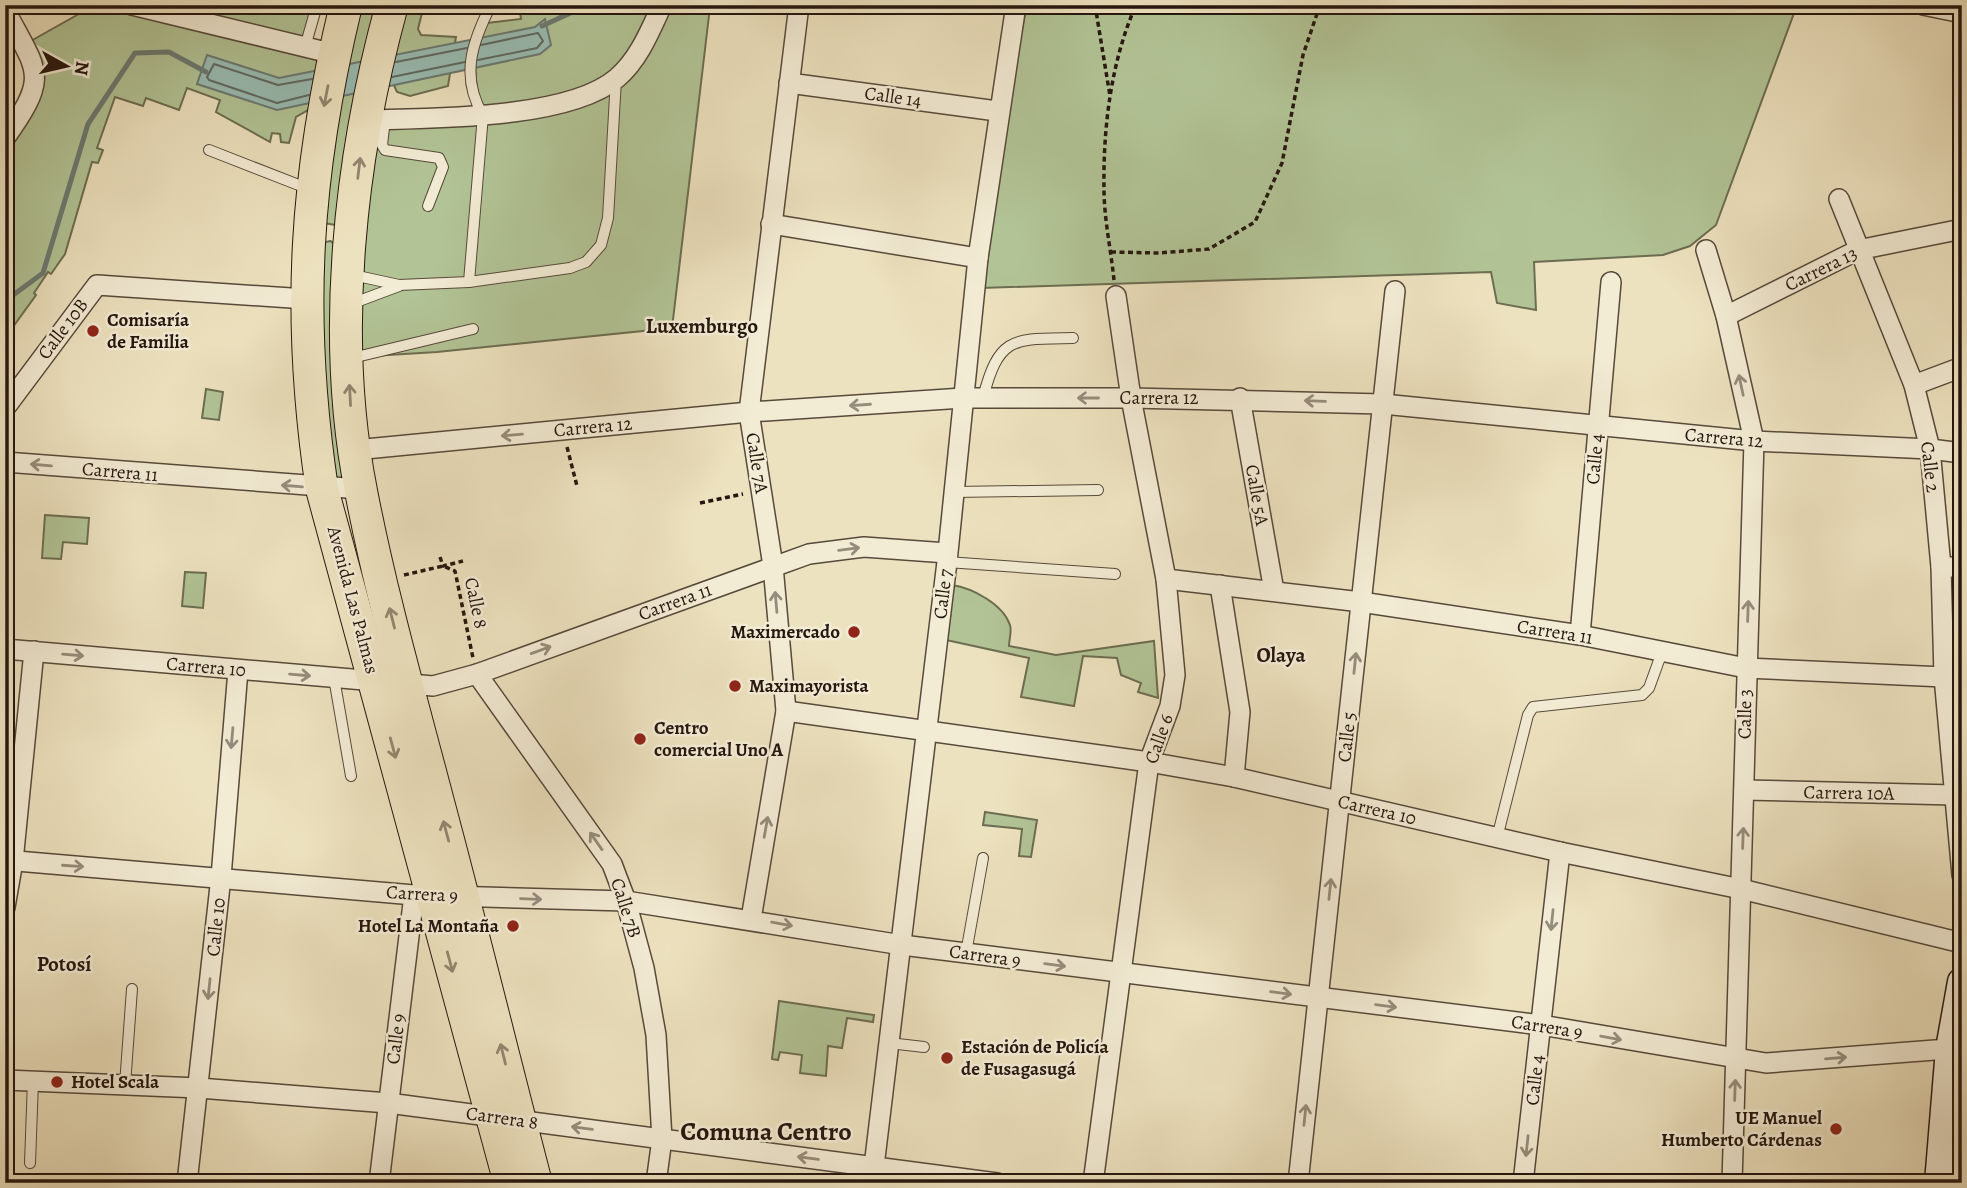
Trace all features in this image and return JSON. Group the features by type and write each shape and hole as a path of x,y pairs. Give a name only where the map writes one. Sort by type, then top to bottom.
{"main road":[{"name":"Avenida Las Palmas","path":"346,5 320,51 318,134 308,232 306,299 309,382 322,489 437,896 506,1118 536,1183"},
{"name":"Avenida Las Palmas","path":"392,5 375,119 351,237 348,359 360,489 408,685 437,896"},
{"path":"308,232 351,237"},
{"name":"Avenida Las Palmas","path":"506,1118 510,1183"}],"street":[{"path":"132,5 320,51"},
{"path":"375,119 483,115 580,98 616,79 639,52 662,5"},
{"name":"Calle 7","path":"873,1175 947,557 978,258 1016,5"},
{"path":"1923,5 1962,13"},
{"name":"Calle 7A","path":"751,919 786,711 773,566 749,412 789,83 792,6"},
{"path":"5,10 36,69 34,88 27,107 5,138"},
{"name":"Calle 14","path":"789,83 998,111"},
{"name":"Calle 2","path":"1839,200 1914,385 1930,449 1941,567 1944,677 1954,702 1954,795 1962,875"},
{"path":"771,224 978,258"},
{"name":"Carrera 13","path":"1726,316 1858,250 1962,229"},
{"name":"Calle 3","path":"1706,250 1726,316 1754,441 1732,1183"},
{"name":"Calle 4","path":"1580,635 1611,282"},
{"name":"Calle 10B","path":"5,408 97,285 306,299"},
{"name":"Calle 5","path":"1298,1183 1395,291"},
{"name":"Calle 6","path":"1093,1183 1118,974 1149,762 1170,706 1174,675 1166,579 1131,398 1116,296"},
{"path":"1914,385 1962,367"},
{"name":"Carrera 12","path":"355,450 749,412 963,398 1240,398 1383,404 1754,441 1930,449 1962,453"},
{"name":"Calle 5A","path":"1240,398 1274,591"},
{"name":"Carrera 11","path":"5,462 322,489 360,489"},
{"name":"Carrera 11","path":"408,685 433,686 477,674 808,554 864,547 947,557"},
{"path":"1941,567 1962,567"},
{"name":"Carrera 11","path":"1166,579 1361,602 1580,635 1746,668 1944,677"},
{"path":"1220,585 1240,712 1234,777"},
{"name":"Carrera 10","path":"5,649 408,685"},
{"path":"5,907 34,651"},
{"name":"Calle 10","path":"187,1183 220,877 238,670"},
{"name":"Calle 7B","path":"477,674 612,864 626,901 644,968 656,1035 662,1139 656,1183"},
{"name":"Carrera 10","path":"786,711 1149,762 1234,777 1560,852 1741,889 1962,943"},
{"name":"Carrera 10A","path":"1744,790 1954,795"},
{"name":"Calle 4","path":"1523,1183 1560,852"},
{"name":"Carrera 9","path":"9,861 437,896 626,901 901,945 1541,1026 1766,1063 1956,1049"},
{"name":"Calle 9","path":"379,1183 388,1103 437,896"},
{"path":"1947,1168 1962,982"},
{"name":"Carrera 8","path":"5,1080 199,1088 388,1103 662,1139 873,1175 997,1183"}],"lane":[{"path":"317,5 320,51"},
{"path":"469,282 483,115 471,94 470,63 475,35 491,5"},
{"path":"349,274 399,285 469,282 570,268 586,261 601,245 608,218 616,79"},
{"path":"375,119 384,150 439,158 443,167 428,206"},
{"path":"209,150 312,190"},
{"path":"348,305 399,285"},
{"path":"348,359 473,329"},
{"path":"983,398 990,369 999,353 1021,339 1073,338"},
{"path":"954,492 1098,490"},
{"name":"Carrera 11","path":"947,557 1115,574"},
{"path":"1497,838 1511,770 1528,715 1533,708 1642,695 1649,688 1662,652"},
{"path":"334,678 351,776"},
{"path":"966,953 982,858"},
{"path":"125,1085 132,989"},
{"path":"889,1043 924,1047"},
{"path":"30,1163 33,1081"}],"path":[{"path":"1096,5 1110,99"},
{"path":"1116,296 1104,191 1110,99 1127,25 1136,5"},
{"path":"1111,252 1159,254 1209,249 1255,222 1282,163 1303,55 1320,5"},
{"path":"564,438 577,486"},
{"path":"700,503 749,493"},
{"path":"440,557 443,566 463,561"},
{"name":"Calle 8","path":"383,580 443,566 451,568 457,576 477,674"}],"green space":[{"path":"95,5 117,5 127,12 323,58 308,110 296,117 289,143 281,142 280,134 272,133 270,142 216,112 220,100 187,88 179,110 146,98 143,106 115,97 97,148 103,150 98,163 92,162 65,254 51,274 48,272 34,293 36,295 10,331 5,327 5,149 33,111 29,42"},
{"path":"161,5 313,5 303,40"},
{"path":"357,5 381,5 366,61 343,66"},
{"path":"403,5 424,5 418,29 421,35 456,37 448,86 410,96 397,92 391,72 391,60"},
{"path":"519,5 654,5 637,44 618,66 602,78 566,94 483,110 475,66 478,44 487,23 521,19"},
{"path":"670,5 721,5 721,8 710,7 672,328 437,352 372,356 360,353 361,236 375,126 488,121 621,83"},
{"path":"1027,5 1797,5 1716,225 1690,246 1663,255 1534,262 1536,310 1497,303 1491,272 981,288 1005,110"},
{"path":"359,91 336,225 323,223 337,95"},
{"path":"321,243 334,243 344,479 334,480 321,393"},
{"path":"206,389 223,392 219,420 202,418"},
{"path":"45,515 89,518 87,544 63,542 61,559 42,558"},
{"path":"185,572 206,573 203,608 182,606"},
{"path":"952,585 977,593 1001,610 1010,625 1009,646 1056,655 1154,641 1158,698 1138,692 1141,683 1121,675 1117,658 1083,656 1074,706 1021,697 1029,658 946,640"},
{"path":"985,812 1037,820 1031,857 1019,856 1022,829 983,825"},
{"path":"779,1001 874,1015 873,1022 847,1018 842,1048 828,1046 826,1076 800,1073 802,1055 780,1052 778,1060 772,1059"}],"water":[{"path":"545,19 551,45 540,54 277,110 197,84 207,55 279,78 535,27"}],"waterway":[{"path":"542,26 588,5"},
{"path":"5,301 43,273 88,124 135,53 169,52 206,72"}],"place":[{"name":"Comisaría de Familia","path":"93,331"},
{"name":"Maximercado","path":"854,632"},
{"name":"Maximayorista","path":"735,686"},
{"name":"Centro comercial Uno A","path":"640,739"},
{"name":"Hotel La Montaña","path":"513,926"},
{"name":"Estación de Policía de Fusagasugá","path":"947,1058"},
{"name":"Hotel Scala","path":"57,1082"},
{"name":"UE Manuel Humberto Cárdenas","path":"1836,1129"}],"district":[{"name":"Luxemburgo","path":"702,326"},
{"name":"Olaya","path":"1281,655"},
{"name":"Potosí","path":"64,964"},
{"name":"Comuna Centro","path":"766,1131"}]}
